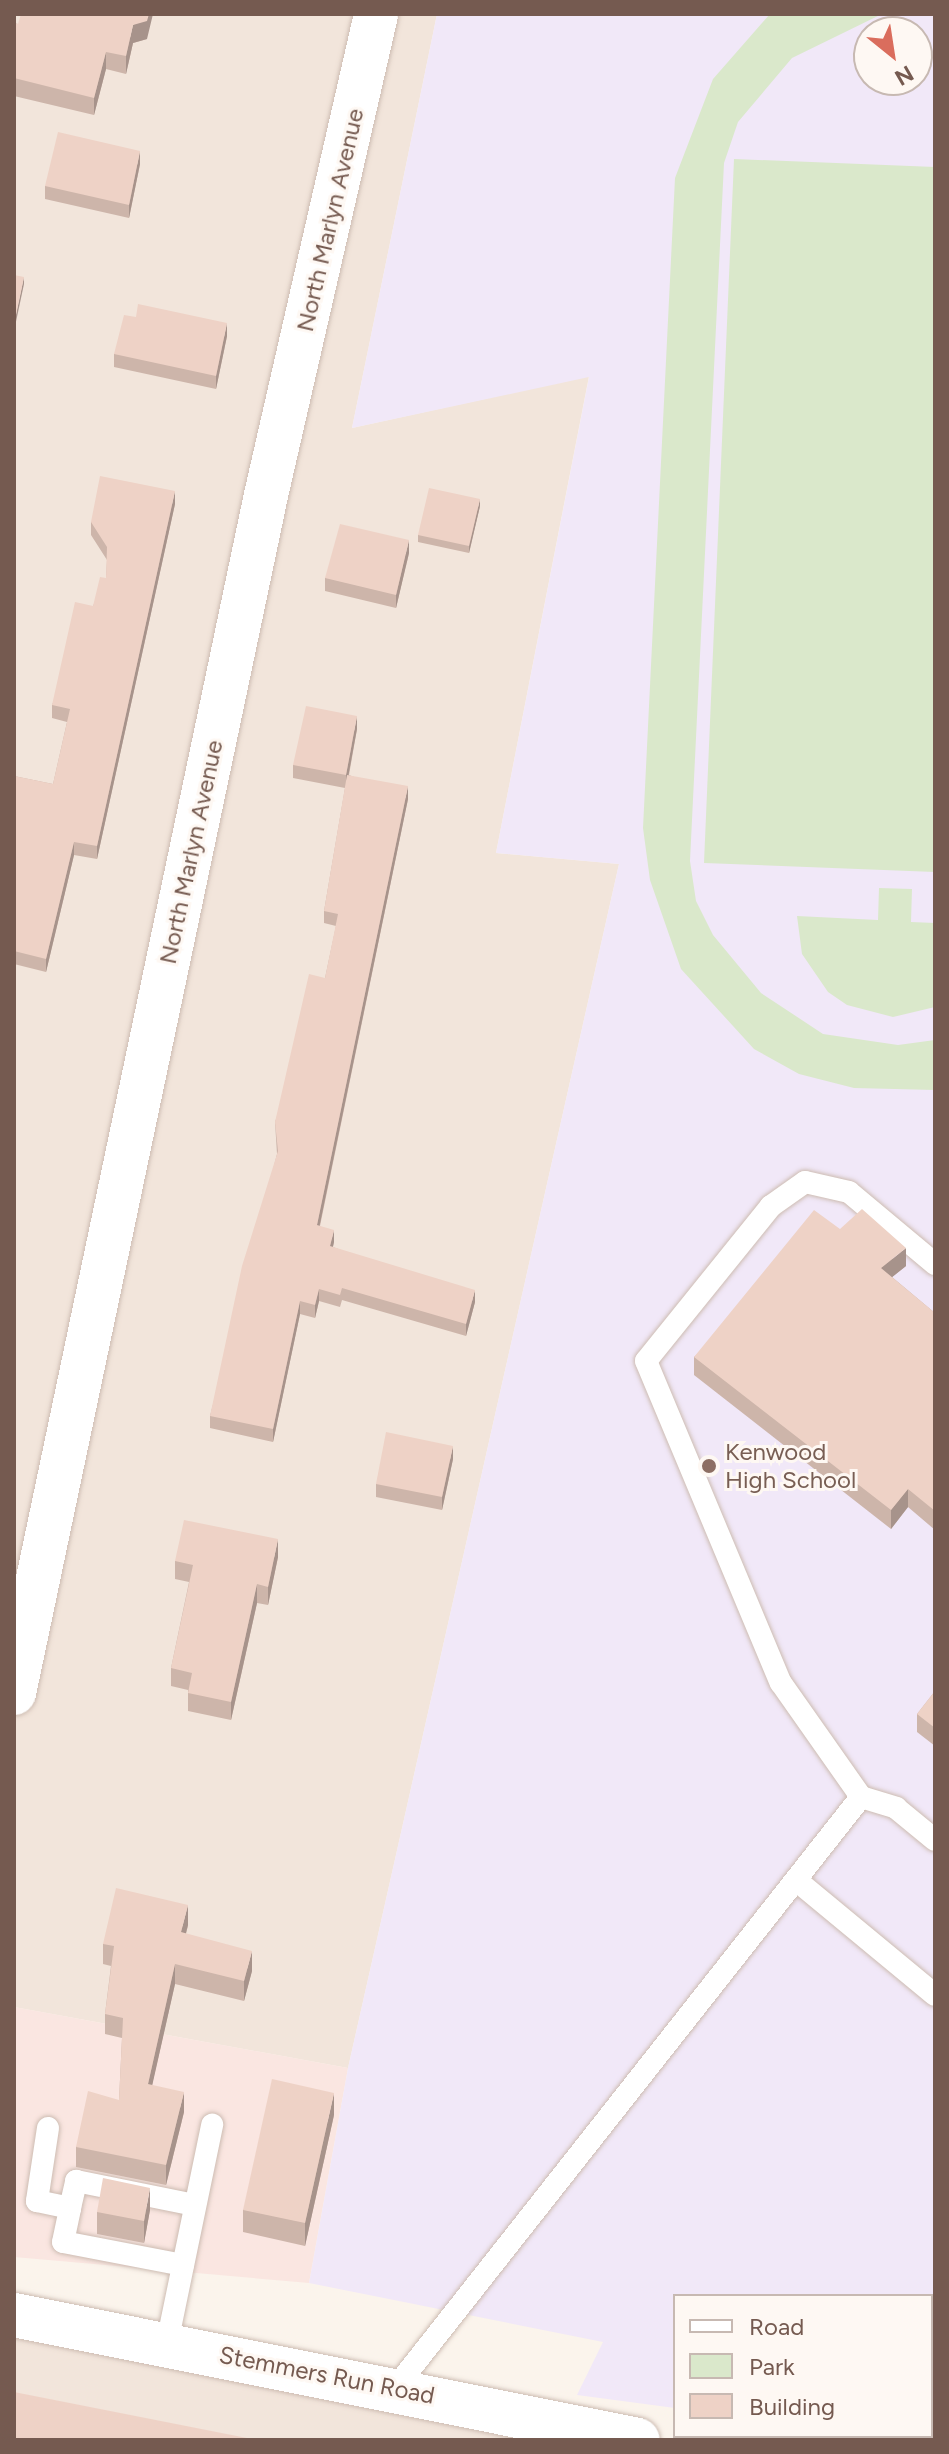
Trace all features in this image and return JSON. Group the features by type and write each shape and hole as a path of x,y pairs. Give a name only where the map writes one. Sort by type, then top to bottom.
{"street":[{"name":"North Marlyn Avenue","path":"14,1693 266,495 376,14"},
{"name":"Stemmers Run Road","path":"14,2315 396,2387 638,2440"}],"lane":[{"path":"935,1264 849,1192 805,1182 771,1206 646,1361 781,1683 861,1797 896,1808 935,1840"},
{"path":"396,2387 861,1797"},
{"path":"796,1880 935,1995"},
{"path":"167,2343 212,2125"},
{"path":"48,2128 37,2201 70,2208"},
{"path":"183,2265 63,2242 76,2181 195,2205"}],"shaded area":[{"path":"14,14 437,14 352,428 589,376 496,853 619,864 348,2068 14,2007"},
{"name":"Kenwood High School","path":"437,14 935,14 935,2440 904,2438 933,2438 933,2294 673,2294 673,2408 577,2395 603,2342 309,2283 348,2068 619,864 496,853 589,377 352,428"},
{"path":"14,2007 348,2068 309,2283 14,2257"},
{"path":"14,2315 652,2440 14,2440"}],"green space":[{"path":"770,14 882,14 853,16 853,28 792,58 738,122 724,163 690,861 696,901 713,935 761,993 823,1034 898,1045 935,1040 935,1090 854,1088 799,1074 754,1049 681,969 650,880 643,828 675,178 713,79"},
{"path":"734,159 935,167 935,872 704,863"},
{"path":"879,888 912,889 911,922 935,923 935,1007 893,1017 847,1005 828,992 802,954 797,916 878,920"}],"building":[{"path":"21,14 149,14 147,21 133,25 126,56 106,52 94,98 14,78 14,23 18,24"},
{"path":"58,132 140,151 129,205 45,186"},
{"path":"14,275 24,277 14,324"},
{"path":"138,304 227,323 216,376 114,354 124,315 136,317"},
{"path":"100,476 175,491 97,846 74,842 46,959 14,951 14,776 53,784 70,709 52,705 75,602 93,606 100,577 106,578 107,547 91,522"},
{"path":"429,488 480,499 469,546 418,535"},
{"path":"340,524 409,540 396,595 325,578"},
{"path":"306,706 357,716 346,775 293,765"},
{"path":"347,775 408,786 317,1225 334,1230 330,1246 475,1290 466,1324 342,1288 340,1295 319,1289 315,1305 300,1301 273,1429 210,1416 242,1266 278,1151 275,1122 309,974 325,978 338,914 324,911"},
{"path":"862,1209 906,1248 881,1268 935,1313 935,1511 908,1489 891,1510 694,1357 814,1210 840,1229"},
{"path":"386,1432 453,1446 442,1497 376,1484"},
{"path":"184,1520 278,1539 268,1587 257,1584 231,1702 188,1693 192,1673 171,1668 193,1565 175,1561"},
{"path":"935,1691 935,1728 917,1714"},
{"path":"116,1888 188,1905 181,1932 252,1951 244,1981 175,1964 148,2084 184,2092 166,2165 76,2147 88,2091 119,2100 123,2018 105,2014 114,1946 103,1944"},
{"path":"272,2079 334,2093 305,2223 243,2210"},
{"path":"103,2178 150,2188 144,2221 97,2212"},
{"path":"14,2392 257,2440 14,2440"}],"place":[{"name":"Kenwood High School","path":"709,1466"}]}
